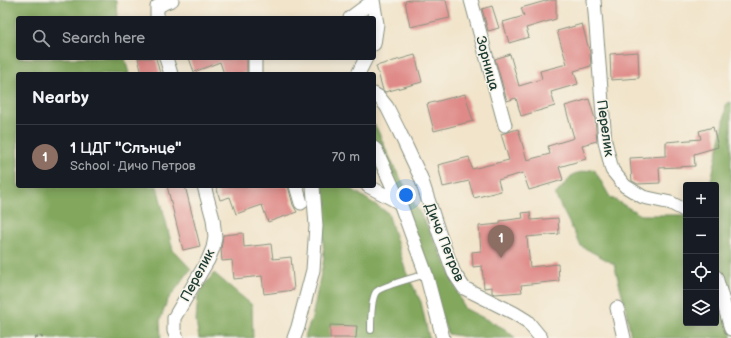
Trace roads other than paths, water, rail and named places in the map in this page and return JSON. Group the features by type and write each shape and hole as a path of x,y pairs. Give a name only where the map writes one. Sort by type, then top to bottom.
{"street":[{"path":"157,16 157,7 172,0"},
{"name":"Зорница","path":"471,0 505,125"},
{"name":"Перелик","path":"594,0 605,141 612,170 625,186 643,197 671,204 683,210"},
{"path":"353,16 373,1 376,16"},
{"path":"376,18 376,31"},
{"path":"167,60 170,72"},
{"path":"254,60 255,72"},
{"path":"359,72 365,60"},
{"name":"Дичо Петров","path":"376,95 387,107 421,178 454,273 464,288 527,321 541,338"},
{"name":"Дичо Петров","path":"376,150 400,204 426,274 443,338"},
{"name":"Перелик","path":"177,338 174,331 174,318 208,260 213,248 215,237 213,219 205,188"},
{"path":"297,188 302,203"},
{"path":"294,338 313,270 316,226 313,188"},
{"path":"372,188 400,204"},
{"path":"719,288 731,331 731,338"},
{"path":"617,308 624,338"}],"lane":[{"path":"371,330 374,297 377,291 384,287 426,274"}],"place":[{"name":"1 ЦДГ \"Слънце\"","path":"501,258"}]}
